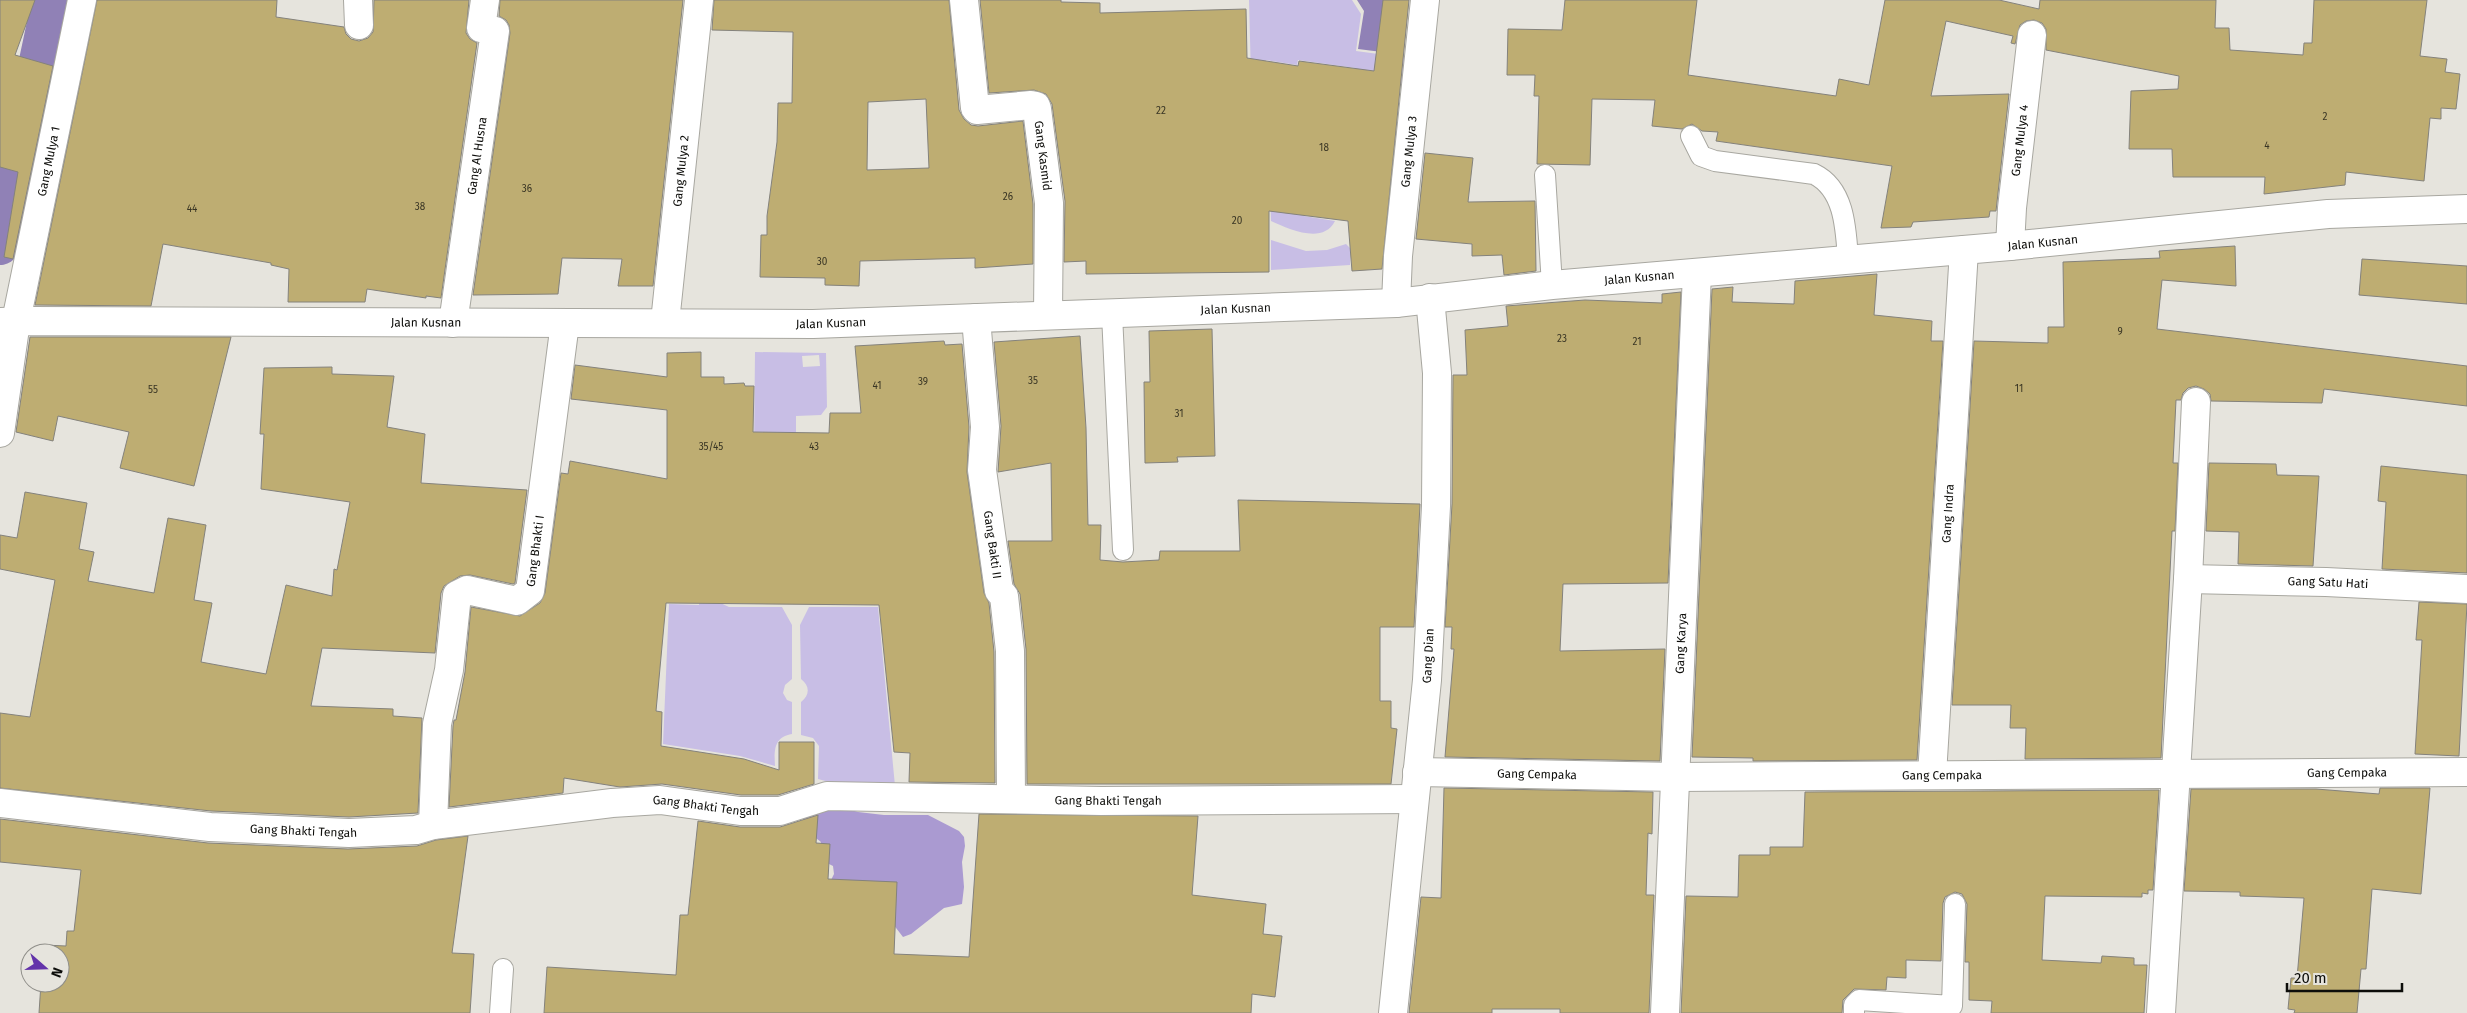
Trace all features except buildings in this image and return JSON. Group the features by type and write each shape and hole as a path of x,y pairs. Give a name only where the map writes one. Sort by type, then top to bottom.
{"street":[{"name":"Gang Mulya 1","path":"0,433 7,322 82,0"},
{"name":"Gang Al Husna","path":"453,322 495,31 481,28 485,0"},
{"name":"Gang Kasmid","path":"964,0 975,108 977,110 1031,105 1036,106 1037,109 1049,203 1048,316"},
{"name":"Gang Mulya 3","path":"1397,281 1425,0"},
{"name":"Gang Mulya 2","path":"665,322 698,10"},
{"name":"Gang Mulya 4","path":"2010,246 2012,208 2032,35"},
{"name":"Jalan Kusnan","path":"7,322 665,322 813,324 1112,314 1397,281 1430,298 1551,275 1697,273 1847,252 1964,250 2328,214 2467,209"},
{"name":"Gang Indra","path":"1932,775 1964,250"},
{"name":"Gang Karya","path":"1665,1013 1677,777 1697,273"},
{"name":"Gang Dian","path":"1393,1013 1427,680 1436,506 1437,374 1430,298"},
{"name":"Gang Bakti II","path":"976,318 985,427 982,470 999,591 1004,596 1010,651 1011,799"},
{"name":"Gang Bhakti I","path":"433,825 437,724 449,670 458,595 467,590 517,601 530,591 565,323"},
{"path":"2160,1013 2188,579 2196,402"},
{"name":"Gang Satu Hati","path":"2188,579 2326,582 2467,589"},
{"name":"Gang Cempaka","path":"1418,772 1677,777 2467,772"},
{"name":"Gang Bhakti Tengah","path":"0,802 210,827 349,832 416,830 433,825 612,803 660,800 748,811 780,811 828,796 1101,801 1414,799"}],"lane":[{"path":"1691,136 1701,156 1715,161 1814,174 1826,180 1843,213 1847,252"},
{"path":"1545,175 1551,275"},
{"path":"1112,314 1123,550"},
{"path":"1854,1013 1854,1005 1859,1000 1952,1006 1955,904"},
{"path":"500,1013 503,969"}],"shaded area":[{"path":"1249,0 1352,0 1361,14 1356,51 1408,58 1405,84 1353,78 1355,68 1298,60 1297,65 1266,60 1265,69 1251,77"},
{"path":"1357,0 1389,0 1382,52 1358,49 1364,11"},
{"path":"1270,186 1307,192 1304,216 1335,221 1330,228 1314,234 1296,231 1271,221"},
{"path":"1271,240 1306,251 1327,250 1346,244 1351,249 1350,265 1271,270"},
{"path":"755,352 826,353 827,407 821,415 796,416 796,443 754,451","holes":["819,355 820,366 803,367 802,356"]},
{"path":"699,593 729,607 782,607 792,625 792,679 785,685 783,693 787,700 792,702 792,734 778,741 775,750 775,766 740,756 663,744 669,604 699,605"},
{"path":"809,607 878,607 895,786 833,783 818,779 819,746 813,738 801,735 801,702 808,690 801,679 800,625"},
{"path":"834,805 858,812 884,815 928,815 959,831 964,837 965,846 962,862 964,887 962,904 944,908 911,934 903,937 893,924 830,882 834,874 833,866 817,858 821,842 807,831 802,815"}],"waterway":[{"path":"0,245 52,0"}]}
